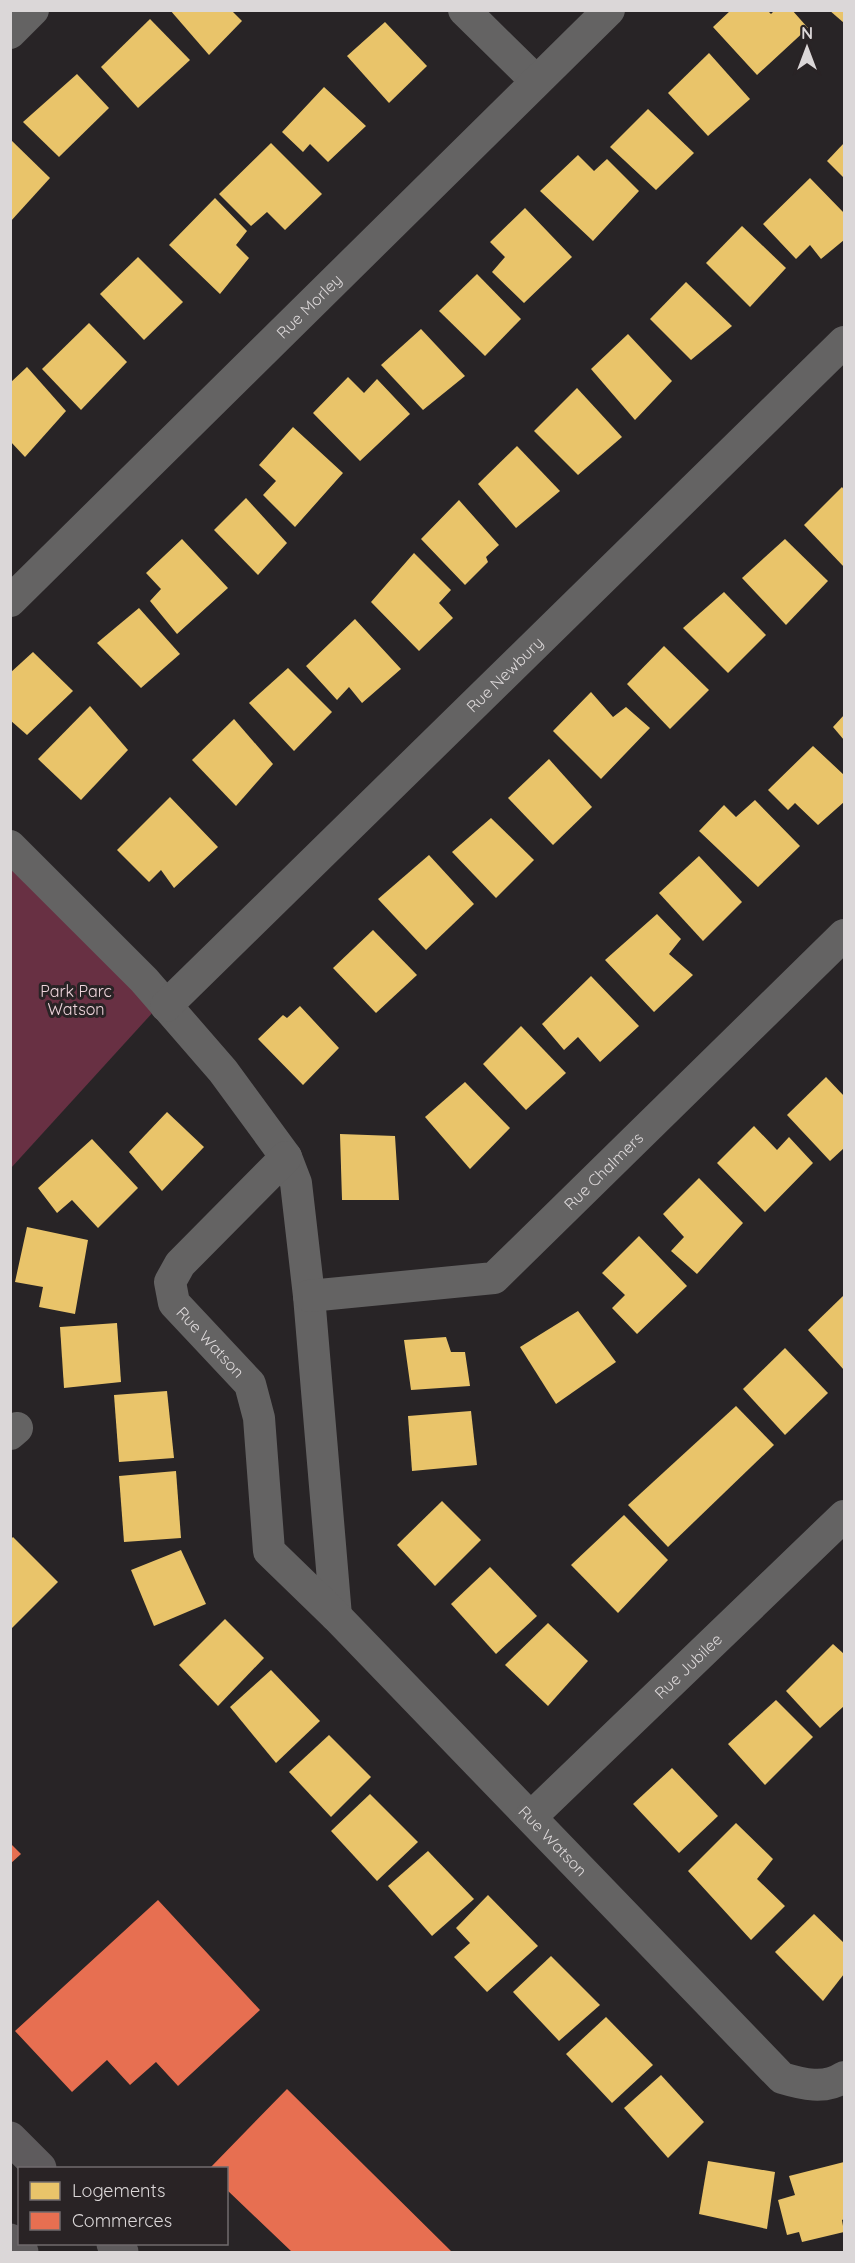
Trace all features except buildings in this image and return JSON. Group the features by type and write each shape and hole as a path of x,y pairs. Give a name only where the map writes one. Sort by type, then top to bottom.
{"main road":[{"path":"10,2138 38,2167"},
{"path":"10,2240 22,2253"}],"street":[{"path":"10,33 33,10"},
{"path":"464,10 536,81"},
{"name":"Rue Morley","path":"10,601 609,10"},
{"name":"Rue Newbury","path":"166,1006 844,342"},
{"path":"10,846 144,980 223,1071 286,1157 296,1183 309,1296 336,1616"},
{"name":"Rue Chalmers","path":"309,1296 494,1278 844,935"},
{"name":"Rue Watson","path":"286,1157 180,1264 170,1282 174,1303 250,1384 259,1418 269,1551 336,1616 782,2078 805,2085 836,2083 844,2076"},
{"name":"Rue Jubilee","path":"531,1817 844,1516"}],"green space":[{"name":"Park Parc Watson","path":"10,845 165,999 11,1168"}]}
